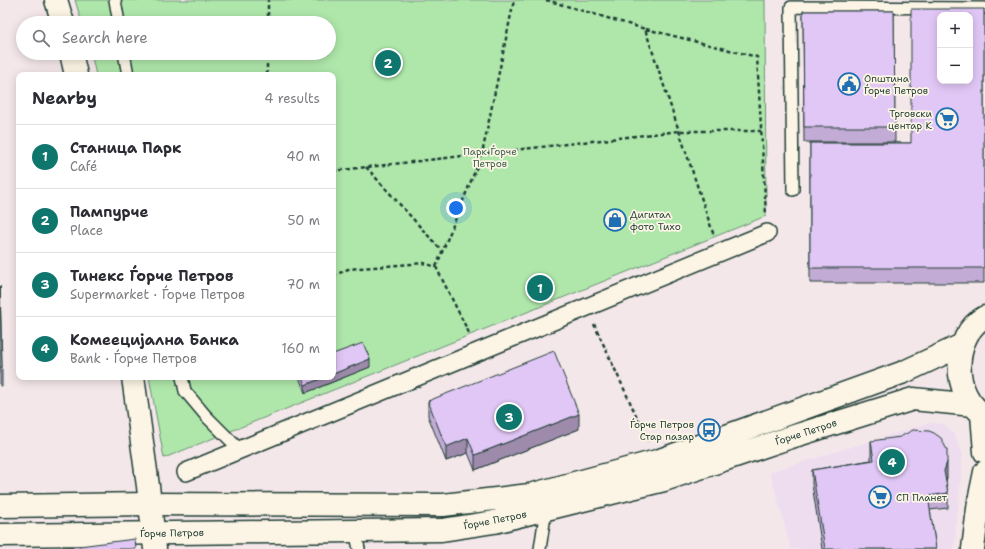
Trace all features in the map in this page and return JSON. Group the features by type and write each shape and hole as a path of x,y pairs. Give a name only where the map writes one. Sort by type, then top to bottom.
{"street":[{"path":"56,0 61,16"},
{"path":"73,60 75,72"},
{"path":"186,472 767,233"},
{"path":"985,317 973,327 962,345 959,366 962,387 980,411 985,452"},
{"name":"Ѓорче Петров","path":"0,506 150,504 443,505 530,495 657,461 904,372 962,345"},
{"path":"133,380 154,541"},
{"name":"Ѓорче Петров","path":"0,535 154,541 357,540 442,530 494,522 664,480 788,438 913,399 980,411"},
{"path":"978,536 979,501 985,472"}],"lane":[{"path":"115,0 118,16"},
{"path":"793,190 791,7 985,8"},
{"path":"125,60 127,72"},
{"path":"183,380 185,391 206,416 240,450"},
{"path":"540,549 546,509"}],"path":[{"path":"268,0 268,16"},
{"path":"436,267 482,154 514,0"},
{"path":"546,0 645,29 757,58 767,233"},
{"path":"645,29 720,253"},
{"path":"267,60 267,72"},
{"path":"336,171 679,131 762,131"},
{"path":"365,167 442,251"},
{"path":"336,275 348,269 424,263 436,267 479,352"},
{"path":"586,308 657,461"}],"shaded area":[{"path":"929,423 944,424 954,434 963,455 954,549 791,549 770,472"}],"green space":[{"name":"Парк Ѓорче Петров","path":"75,0 765,0 766,216 164,458 150,380 336,380 336,72 95,72 93,60 336,60 336,16 80,16"}],"building":[{"name":"Трговски центар К","path":"911,9 984,9 984,268 810,268 810,143 911,143"},
{"name":"Општина Ѓорче Петров","path":"803,11 894,11 895,127 804,127"},
{"path":"0,286 2,367 0,367"},
{"path":"363,343 370,359 336,373 336,353"},
{"path":"554,351 579,414 475,455 468,438 446,447 428,401"},
{"path":"303,380 318,380 305,385"},
{"name":"СП Планет","path":"913,430 929,431 934,433 941,438 947,450 947,462 944,471 948,493 928,496 936,549 825,549 812,470 874,460 871,441 900,437"},
{"path":"135,539 136,549 55,549"}],"place":[{"name":"Пампурче","path":"388,63"},
{"name":"Општина Ѓорче Петров","path":"849,84"},
{"name":"Трговски центар К","path":"947,119"},
{"name":"Дигитал фото Тихо","path":"615,220"},
{"name":"Станица Парк","path":"540,288"},
{"name":"Тинекс Ѓорче Петров","path":"509,417"},
{"name":"Ѓорче Петров Стар пазар","path":"709,430"},
{"name":"Комеецијална Банка","path":"892,462"},
{"name":"СП Планет","path":"880,497"}]}
